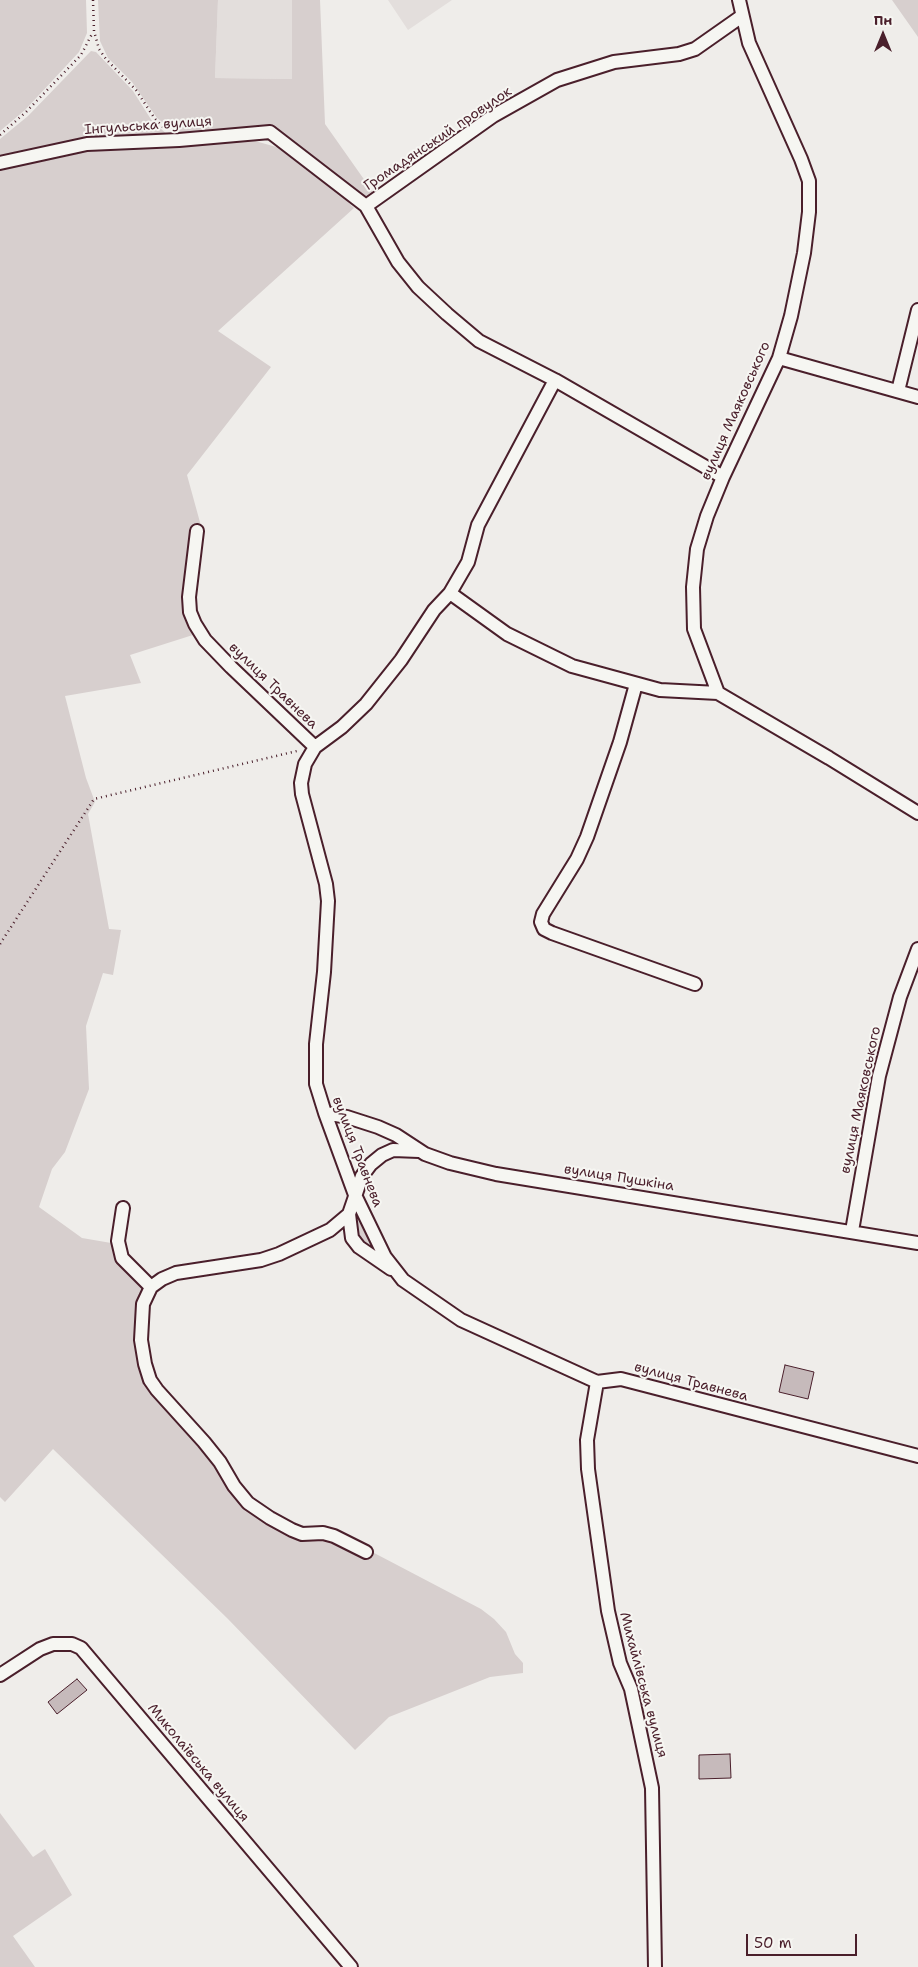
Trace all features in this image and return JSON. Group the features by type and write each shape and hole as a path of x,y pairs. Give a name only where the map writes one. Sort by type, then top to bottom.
{"street":[{"name":"вулиця Маяковського","path":"718,693 696,636 692,614 697,549 706,516 722,477 779,358 791,316 804,253 809,212 809,181 749,43 739,0"},
{"name":"Громадянський провулок","path":"722,477 555,380 479,341 418,287 398,262 366,206 493,116 557,80 614,62 678,54 695,49 742,16"},
{"name":"Інгульська вулиця","path":"0,163 87,144 179,140 270,132 366,206"},
{"path":"898,391 918,310"},
{"path":"779,358 918,397"},
{"path":"315,747 342,727 366,704 401,660 434,610 450,592 468,562 478,525 555,380"},
{"name":"вулиця Травнева","path":"197,531 189,597 190,612 194,624 205,640 231,667 315,747 304,764 301,783 302,794 326,884 328,901 324,972 316,1044 316,1084 355,1195 385,1257 403,1280 460,1320 597,1382 621,1379 918,1456"},
{"path":"450,592 507,634 572,666 660,690 718,693 918,813"},
{"path":"636,684 620,742 587,837 577,859 543,914 541,922 544,929 552,933 695,984"},
{"name":"вулиця Маяковського","path":"852,1231 879,1076 900,997 910,966 918,949"},
{"name":"вулиця Пушкіна","path":"325,1113 378,1127 419,1151 450,1162 496,1174 918,1243"},
{"path":"396,1271 359,1247 352,1238 349,1214 362,1176 371,1164 382,1155 394,1150 419,1151"},
{"path":"123,1208 118,1241 122,1258 151,1287"},
{"path":"349,1214 330,1230 279,1254 260,1260 176,1273 162,1279 151,1287 146,1295 141,1340 150,1380 220,1462 234,1486 248,1503 292,1530 302,1534 323,1533 334,1536 366,1552"},
{"name":"Михайлівська вулиця","path":"597,1382 587,1440 588,1469 608,1611 620,1663 631,1690 652,1788 655,1967"},
{"name":"Миколаївська вулиця","path":"0,1675 40,1649 53,1644 72,1644 81,1648 351,1967"}],"path":[{"path":"93,0 94,31 100,49 106,59 136,90 155,120 179,140"},
{"path":"0,135 82,56 94,31"},
{"path":"0,944 94,799 315,747"}],"shaded area":[{"path":"0,0 86,0 87,33 79,52 25,110 0,131"},
{"path":"98,0 218,0 215,78 292,79 292,0 320,0 325,124 375,195 371,198 365,198 274,128 178,134 157,118 132,82 108,58 100,41"},
{"path":"218,0 292,0 292,79 215,78"},
{"path":"388,0 452,0 408,30"},
{"path":"892,0 918,0 918,37"},
{"path":"91,51 96,52 133,91 152,121 169,136 0,160 0,139 28,116"},
{"path":"255,141 280,148 336,190 354,208 218,331 271,367 187,475 201,526 187,579 196,634 130,655 141,683 65,696 86,778 95,802 88,814 109,929 121,930 113,975 103,973 86,1026 89,1089 65,1152 52,1169 39,1207 82,1238 117,1244 136,1280 148,1297 144,1340 153,1378 249,1500 292,1526 335,1533 378,1555 481,1609 506,1632 515,1654 523,1663 523,1673 490,1677 389,1717 355,1750 227,1618 53,1449 5,1502 0,1497 0,169 51,157 95,151"},
{"path":"361,1220 381,1254 361,1245 352,1222"},
{"path":"0,1813 33,1857 45,1849 72,1895 13,1936 35,1967 0,1967"}],"building":[{"path":"785,1365 814,1372 808,1399 779,1392"},
{"path":"77,1679 87,1690 57,1714 48,1702"},
{"path":"730,1754 731,1778 699,1779 699,1755"}]}
